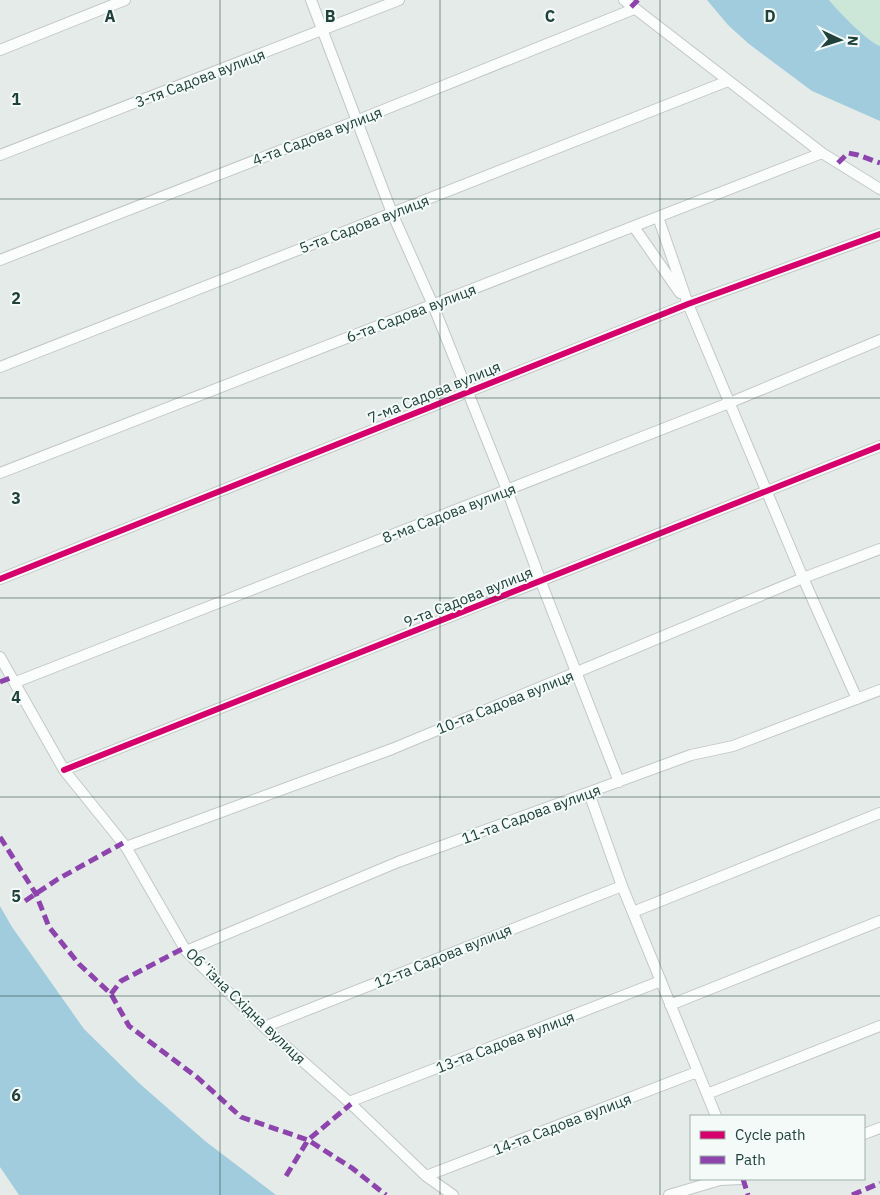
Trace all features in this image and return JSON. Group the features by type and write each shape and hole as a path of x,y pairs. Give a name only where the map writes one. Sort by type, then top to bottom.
{"street":[{"path":"0,50 125,0"},
{"path":"311,0 392,213 469,392 619,782"},
{"name":"3-тя Садова вулиця","path":"0,156 399,0"},
{"path":"624,0 822,153 880,188"},
{"name":"4-та Садова вулиця","path":"0,260 356,121 634,9"},
{"name":"5-та Садова вулиця","path":"0,367 728,81"},
{"name":"6-та Садова вулиця","path":"0,474 822,153"},
{"path":"658,217 688,304 803,578 857,699"},
{"path":"634,227 688,304"},
{"name":"7-ма Садова вулиця","path":"0,579 688,304 880,234"},
{"name":"8-ма Садова вулиця","path":"16,682 729,403 880,340"},
{"name":"9-та Садова вулиця","path":"64,770 880,446"},
{"name":"10-та Садова вулиця","path":"126,847 392,748 803,578 880,549"},
{"name":"Обʼїзна Східна вулиця","path":"0,657 16,682 64,770 126,847 186,951 264,1027 349,1102 426,1176 453,1195"},
{"name":"11-та Садова вулиця","path":"186,951 398,862 691,755 733,746 880,690"},
{"path":"589,793 622,886 716,1115"},
{"path":"633,912 880,813"},
{"name":"12-та Садова вулиця","path":"264,1027 622,886"},
{"path":"670,1005 880,921"},
{"name":"13-та Садова вулиця","path":"349,1102 661,981"},
{"path":"707,1094 880,1026"},
{"name":"14-та Садова вулиця","path":"426,1176 697,1072"},
{"path":"865,1134 880,1128"},
{"path":"669,1195 720,1180"}],"green space":[{"path":"829,0 880,0 880,46 861,33"}],"water":[{"path":"707,0 829,0 861,33 880,46 880,121 812,91 749,44 728,25"},
{"path":"0,906 12,927 84,1029 139,1083 205,1141 276,1195 19,1195 0,1167"}],"marked path":[{"path":"631,7 638,0"},
{"path":"838,163 848,153 880,163"},
{"path":"0,682 13,677"},
{"path":"0,837 36,894 49,927 79,964 111,994 129,1026 198,1078 241,1117 308,1140 352,1168 386,1195"},
{"path":"25,901 58,879 123,843"},
{"path":"111,994 121,981 184,948"},
{"path":"286,1176 308,1140 351,1104"},
{"path":"743,1180 748,1195"},
{"path":"852,1195 880,1183"}],"cycle path":[{"path":"0,579 688,304 880,234"},
{"path":"64,770 880,446"}]}
